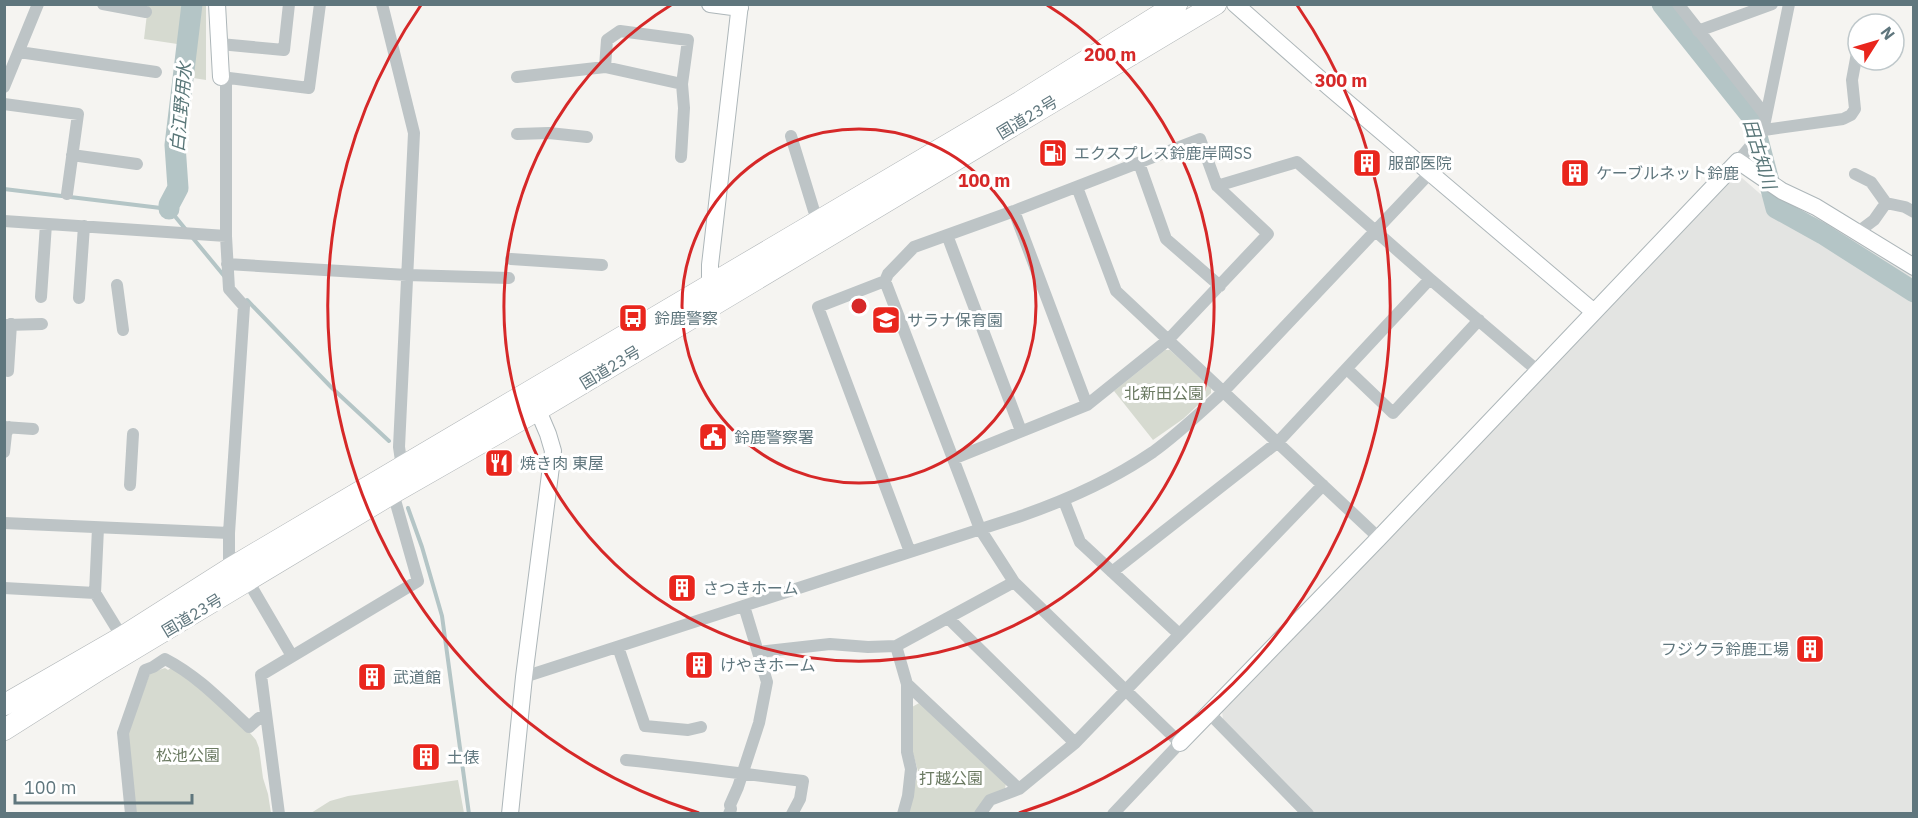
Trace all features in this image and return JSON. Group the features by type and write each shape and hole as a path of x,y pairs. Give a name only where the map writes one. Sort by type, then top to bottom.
{"highway":[{"name":"国道23号","path":"4,730 102,668 393,493 534,401 715,292 1178,4"},
{"name":"国道23号","path":"715,292 1216,4"},
{"name":"国道23号","path":"4,705 122,637 229,569 402,467 534,401"}],"street":[{"path":"4,87 38,4"},
{"path":"103,4 146,12"},
{"path":"217,4 223,78 227,269 229,289 244,306 229,533 229,569"},
{"path":"220,44 284,50 289,4"},
{"path":"223,78 309,88 320,4"},
{"path":"382,4 414,133 399,447 402,467"},
{"path":"710,4 740,6 710,265 715,292"},
{"path":"1235,4 1594,312"},
{"path":"1678,4 1766,116"},
{"path":"1698,31 1772,4"},
{"path":"1113,813 1379,538 1754,144 1763,130 1789,4"},
{"path":"605,68 607,40 620,31 688,40 682,84 684,108 681,157"},
{"path":"19,52 156,72"},
{"path":"517,77 605,68 682,84"},
{"path":"1763,130 1843,119 1851,115 1855,109 1852,80 1853,72"},
{"path":"4,104 78,114 68,194"},
{"path":"518,134 549,133 587,137"},
{"path":"791,136 814,211"},
{"path":"953,459 1087,405 1168,340 1268,234 1217,186 1200,139 914,247 888,274 885,281 953,459 980,529 1014,582 1180,743"},
{"path":"72,155 137,164"},
{"path":"1738,161 1782,191 1816,207 1914,267"},
{"path":"1217,186 1297,162 1538,371"},
{"path":"1139,163 1166,238 1220,286"},
{"path":"524,677 1064,501 1117,474 1188,425 1223,392 1430,173"},
{"path":"1854,174 1871,183 1886,203 1905,207 1914,212"},
{"path":"1077,187 1116,291 1379,538"},
{"path":"1858,232 1874,220 1886,203"},
{"path":"1014,211 1087,405"},
{"path":"4,221 226,236"},
{"path":"41,297 46,224"},
{"path":"79,298 84,226"},
{"path":"947,235 1021,431"},
{"path":"510,259 602,265"},
{"path":"227,269 509,278"},
{"path":"1112,572 1278,442 1430,279"},
{"path":"885,281 818,307 910,552"},
{"path":"117,285 123,330"},
{"path":"1347,369 1393,413 1479,320"},
{"path":"8,371 8,324 37,326 42,324"},
{"path":"510,813 524,677 553,451 534,401"},
{"path":"4,452 7,427 33,429"},
{"path":"130,485 133,435"},
{"path":"980,813 990,800 1019,789 1075,742 1323,485"},
{"path":"279,813 261,675 418,581 393,493"},
{"path":"1064,501 1080,542 1179,634"},
{"path":"4,523 229,533"},
{"path":"98,528 95,593 122,637"},
{"path":"248,581 292,656"},
{"path":"759,652 830,644 868,647 896,646 1014,582"},
{"path":"4,588 95,593"},
{"path":"729,813 759,723 767,682 744,606"},
{"path":"948,618 1075,742"},
{"path":"896,646 907,684 907,752 911,769 908,796 903,813"},
{"path":"618,647 645,726 688,730 701,727"},
{"path":"130,813 123,733 145,670 165,658 200,681 249,727 259,718 266,716"},
{"path":"907,684 1019,789"},
{"path":"1209,713 1308,813"},
{"path":"626,760 803,781 800,799 792,813"}],"shaded area":[{"name":"フジクラ鈴鹿工場","path":"1742,178 1765,198 1767,194 1797,213 1825,220 1913,276 1913,813 1314,813 1223,720 1222,710 1727,181"}],"green space":[{"path":"148,5 189,5 184,45 144,39"},
{"path":"196,5 206,5 206,80 187,77"},
{"name":"北新田公園","path":"1165,350 1170,350 1211,388 1211,393 1183,419 1153,440 1114,391"},
{"name":"松池公園","path":"165,668 168,670 171,668 197,683 256,740 271,813 133,813 127,735 150,673"},
{"name":"打越公園","path":"921,702 1006,783 1005,789 985,798 974,813 908,814 918,771 912,750 912,707"},
{"path":"458,780 464,813 311,813 330,801 348,796"}],"waterway":[{"name":"白江野用水","path":"169,209 178,188 175,145 192,4"},
{"name":"田古知川","path":"1662,4 1752,117 1776,208 1823,234 1914,292"},
{"path":"4,189 169,209 187,231"},
{"path":"192,237 225,277"},
{"path":"247,300 332,388 389,441"},
{"path":"408,508 442,616 469,814"}],"place":[{"name":"エクスプレス鈴鹿岸岡SS","path":"1053,153"},
{"name":"服部医院","path":"1367,163"},
{"name":"ケーブルネット鈴鹿","path":"1575,173"},
{"name":"鈴鹿警察","path":"633,318"},
{"name":"サラナ保育園","path":"886,320"},
{"name":"鈴鹿警察署","path":"713,437"},
{"name":"焼き肉 東屋","path":"499,463"},
{"name":"さつきホーム","path":"682,588"},
{"name":"フジクラ鈴鹿工場","path":"1810,649"},
{"name":"けやきホーム","path":"699,665"},
{"name":"武道館","path":"372,677"},
{"name":"土俵","path":"426,757"}]}
